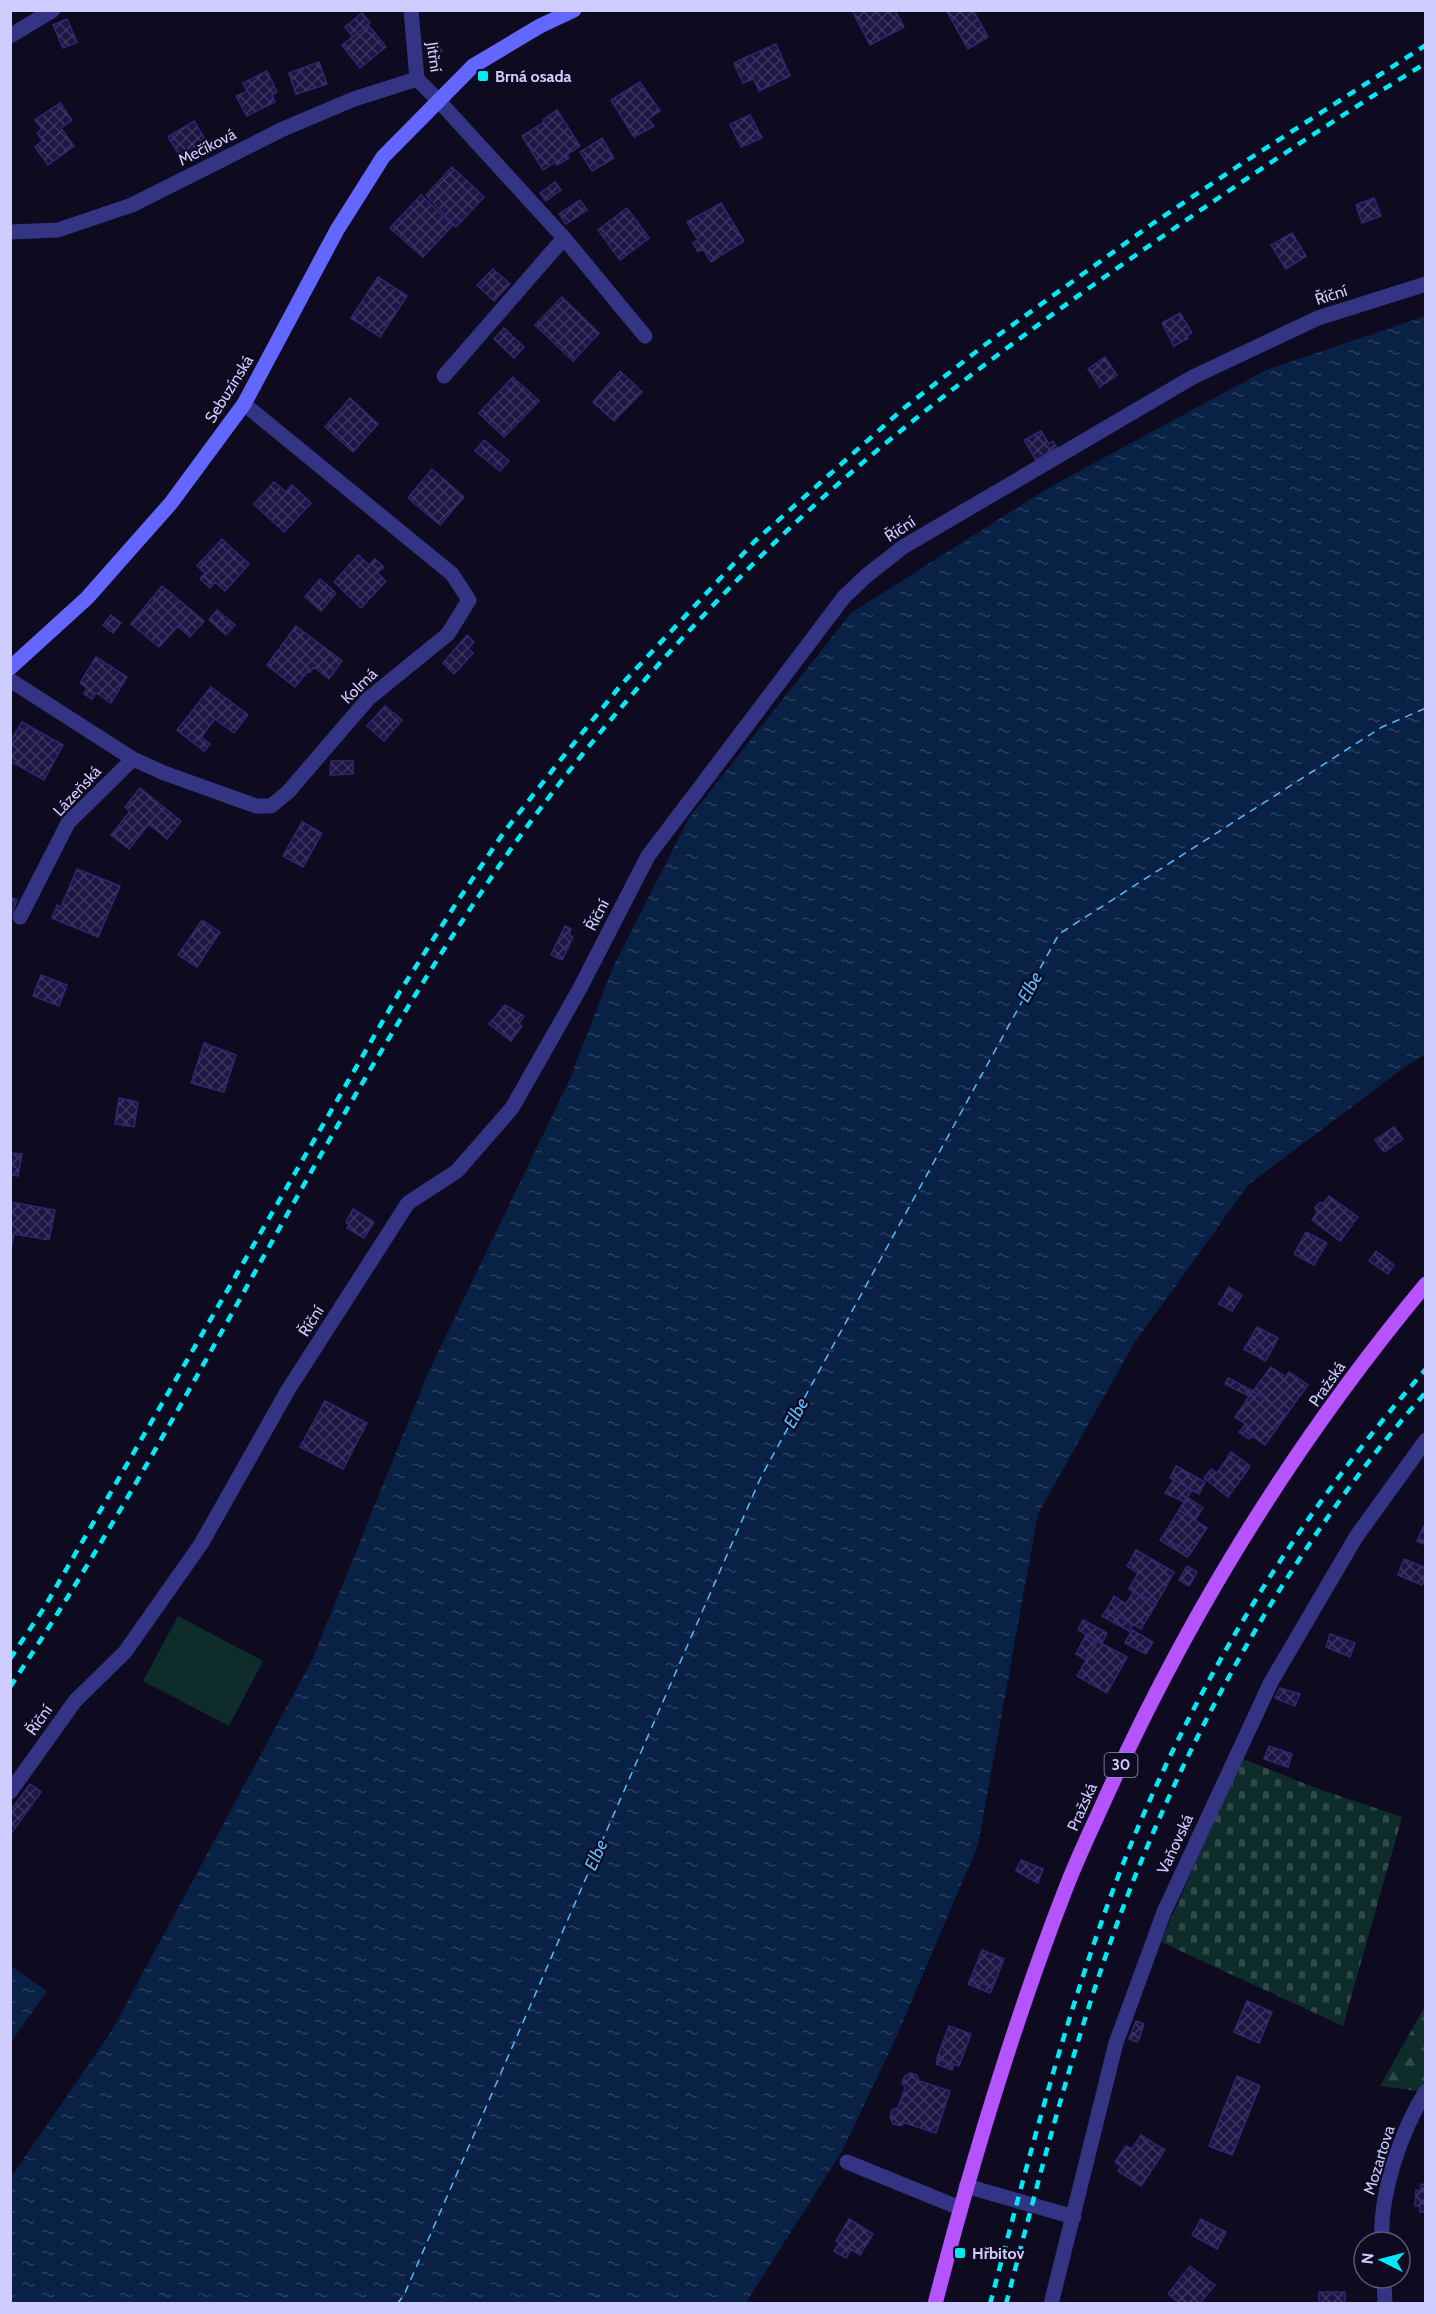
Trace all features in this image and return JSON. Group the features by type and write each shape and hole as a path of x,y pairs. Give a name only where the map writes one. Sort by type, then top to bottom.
{"main road":[{"name":"Sebuzínská","path":"10,668 94,590 171,503 244,404 338,230 383,157 473,66 574,10"},
{"name":"Pražská","path":"935,2304 966,2186 1000,2072 1065,1890 1154,1696 1203,1608 1301,1451 1392,1324 1425,1284"}],"street":[{"path":"10,36 53,10"},
{"name":"Jitřní","path":"411,10 417,79 438,99"},
{"name":"Mečíková","path":"10,232 58,230 132,205 283,129 354,99 417,79"},
{"path":"438,99 564,238 645,336"},
{"path":"444,376 564,238"},
{"name":"Říční","path":"10,1792 75,1701 126,1653 201,1544 288,1390 408,1203 457,1171 512,1108 579,990 648,856 844,597 903,547 1193,376 1318,318 1425,284"},
{"name":"Kolmá","path":"10,680 133,759 256,806 271,806 288,792 368,699 448,634 469,600 452,574 244,404"},
{"name":"Lázeňská","path":"20,917 68,823 133,759"},
{"name":"Vaňovská","path":"1051,2304 1116,2043 1164,1912 1271,1682 1356,1537 1425,1440"},
{"name":"Mozartova","path":"1381,2230 1380,2220 1397,2154 1413,2112 1425,2091"},
{"path":"847,2162 960,2208"},
{"path":"966,2186 1074,2217"}],"green space":[{"path":"178,1616 263,1661 229,1726 143,1681"},
{"path":"1241,1758 1316,1788 1402,1817 1343,2026 1161,1942"},
{"path":"1425,2006 1425,2092 1380,2086 1424,2008"}],"water":[{"name":"Elbe","path":"1425,316 1425,1054 1248,1185 1133,1345 1038,1514 978,1845 895,2040 842,2151 746,2303 11,2303 11,2177 111,2032 312,1660 429,1371 569,1081 613,967 689,818 851,613 1050,487 1266,370"},
{"path":"11,1966 47,1991 11,2042"}],"building":[{"path":"852,10 895,10 904,27 870,45"},
{"path":"946,10 973,10 988,37 968,49"},
{"path":"362,13 370,23 353,37 345,27"},
{"path":"67,19 77,42 63,48 53,25"},
{"path":"368,25 386,47 360,68 342,45"},
{"path":"437,42 442,51 429,57 425,48"},
{"path":"776,44 790,76 759,91 744,58"},
{"path":"744,58 753,79 743,83 734,63"},
{"path":"319,62 327,84 296,94 289,73"},
{"path":"267,71 277,92 272,95 275,102 247,116 236,96 247,91 243,83"},
{"path":"640,82 660,111 648,119 654,126 634,137 611,100"},
{"path":"60,103 72,120 61,128 74,146 48,165 35,147 43,141 37,133 42,129 35,120"},
{"path":"557,110 580,146 566,155 569,158 557,165 555,162 543,170 522,136 544,122 543,120"},
{"path":"750,115 762,138 741,147 730,124"},
{"path":"194,121 208,144 182,159 168,137"},
{"path":"602,138 614,158 592,171 580,152"},
{"path":"452,167 484,197 456,227 426,195"},
{"path":"555,182 561,190 546,201 540,193"},
{"path":"421,195 453,225 423,257 390,228"},
{"path":"1374,198 1381,216 1362,223 1356,205"},
{"path":"580,200 587,210 566,224 559,214"},
{"path":"721,203 744,241 711,262 703,249 698,252 693,243 698,240 687,222"},
{"path":"627,208 649,238 620,260 598,230"},
{"path":"1292,233 1306,256 1286,269 1271,245"},
{"path":"493,269 510,284 494,301 477,285"},
{"path":"378,277 407,296 380,337 351,318"},
{"path":"562,297 599,333 573,361 535,325"},
{"path":"1180,313 1192,333 1174,346 1162,323"},
{"path":"504,328 524,347 514,358 494,339"},
{"path":"1105,357 1117,375 1100,387 1088,369"},
{"path":"620,371 642,392 614,421 593,402"},
{"path":"513,377 539,401 504,437 479,413"},
{"path":"350,398 378,424 353,452 325,427"},
{"path":"1041,431 1049,444 1053,441 1057,448 1036,460 1024,440"},
{"path":"484,440 509,461 500,471 475,451"},
{"path":"432,469 464,497 440,525 408,498"},
{"path":"274,482 286,492 292,485 311,503 284,532 254,504"},
{"path":"222,539 249,564 225,591 215,582 210,588 200,579 205,573 197,566"},
{"path":"358,555 369,565 375,559 384,567 377,573 386,581 361,608 334,582"},
{"path":"320,579 336,593 321,611 305,597"},
{"path":"162,586 204,621 190,637 178,626 159,647 131,624"},
{"path":"217,610 235,625 226,635 209,620"},
{"path":"111,615 121,623 113,633 103,625"},
{"path":"296,626 342,661 329,679 314,667 295,687 267,665"},
{"path":"467,635 474,642 468,649 473,653 454,674 443,663"},
{"path":"96,657 127,677 111,703 96,693 92,699 84,694 87,688 80,683"},
{"path":"211,687 248,715 234,733 215,719 201,737 210,744 204,751 177,730"},
{"path":"385,706 402,720 384,741 367,726"},
{"path":"22,722 63,745 44,780 10,761 10,742"},
{"path":"331,761 353,761 353,774 330,775"},
{"path":"140,788 181,821 167,839 149,824 129,849 111,835 130,811 125,807"},
{"path":"302,822 322,833 303,867 283,856"},
{"path":"77,869 120,886 98,937 52,918 57,905 61,907"},
{"path":"10,897 17,900 11,916 10,916"},
{"path":"202,920 220,932 197,967 178,955"},
{"path":"565,926 571,929 569,935 573,937 562,960 551,955"},
{"path":"41,975 67,985 59,1006 33,996"},
{"path":"505,1005 524,1016 519,1024 522,1026 511,1041 489,1024"},
{"path":"204,1043 236,1055 224,1092 191,1083"},
{"path":"119,1098 138,1102 134,1127 115,1124"},
{"path":"1394,1127 1403,1139 1384,1152 1375,1140"},
{"path":"10,1153 22,1154 18,1176 10,1175"},
{"path":"1329,1196 1358,1217 1340,1241 1312,1220 1317,1213 1315,1208 1319,1203 1324,1203"},
{"path":"10,1202 55,1210 49,1240 14,1234 10,1254"},
{"path":"353,1209 374,1222 364,1238 347,1228 349,1225 346,1222"},
{"path":"1306,1232 1327,1243 1314,1265 1294,1254"},
{"path":"1376,1251 1394,1265 1388,1274 1369,1261"},
{"path":"1229,1287 1242,1295 1232,1311 1219,1304"},
{"path":"1257,1327 1278,1338 1270,1353 1249,1341"},
{"path":"1249,1341 1270,1353 1265,1361 1244,1349"},
{"path":"1271,1367 1286,1377 1289,1372 1308,1385 1286,1415 1253,1391"},
{"path":"1228,1378 1253,1391 1249,1396 1225,1384"},
{"path":"1253,1391 1286,1415 1265,1445 1247,1432 1250,1427 1235,1417"},
{"path":"325,1401 367,1423 343,1469 300,1447"},
{"path":"1246,1424 1250,1427 1247,1432 1252,1436 1249,1439 1239,1432"},
{"path":"1231,1452 1250,1466 1247,1471 1228,1457"},
{"path":"1228,1457 1247,1471 1228,1497 1204,1478 1211,1469 1217,1473"},
{"path":"1176,1466 1205,1482 1199,1494 1170,1478"},
{"path":"1174,1480 1192,1490 1184,1502 1165,1493"},
{"path":"1187,1497 1203,1508 1195,1520 1179,1510"},
{"path":"1179,1510 1207,1528 1190,1554 1163,1536"},
{"path":"1426,1526 1426,1545 1417,1541"},
{"path":"1163,1536 1190,1554 1187,1557 1160,1540"},
{"path":"1136,1550 1174,1572 1156,1604 1129,1589 1138,1573 1127,1566"},
{"path":"1404,1559 1426,1568 1426,1576 1422,1585 1398,1575"},
{"path":"1187,1566 1197,1572 1189,1586 1179,1580"},
{"path":"1134,1591 1156,1604 1141,1629 1107,1609 1114,1596 1126,1604"},
{"path":"1107,1609 1133,1624 1129,1631 1102,1616"},
{"path":"1083,1620 1107,1633 1102,1643 1078,1630"},
{"path":"1132,1630 1153,1642 1146,1654 1125,1643"},
{"path":"1330,1634 1355,1643 1350,1657 1326,1647"},
{"path":"1086,1635 1097,1641 1086,1660 1076,1654"},
{"path":"1097,1641 1127,1657 1107,1693 1077,1676"},
{"path":"1280,1688 1300,1694 1295,1706 1275,1698"},
{"path":"1269,1746 1292,1754 1288,1767 1264,1759"},
{"path":"30,1784 41,1792 10,1835 10,1811"},
{"path":"1021,1860 1043,1869 1038,1883 1016,1871"},
{"path":"982,1950 1004,1959 993,1987 971,1978"},
{"path":"971,1978 993,1987 990,1993 968,1984"},
{"path":"1247,2001 1272,2012 1259,2043 1234,2032"},
{"path":"1136,2021 1144,2024 1138,2042 1129,2039"},
{"path":"949,2026 971,2034 959,2066 937,2058"},
{"path":"938,2058 954,2064 952,2070 936,2064"},
{"path":"910,2073 917,2075 919,2081 950,2091 936,2133 905,2123 900,2126 893,2124 890,2117 892,2110 898,2108 905,2088 902,2082"},
{"path":"1237,2076 1260,2086 1232,2155 1209,2146"},
{"path":"1141,2135 1165,2150 1141,2186 1118,2171 1121,2166 1115,2162 1126,2146 1132,2149"},
{"path":"1421,2184 1426,2185 1426,2212 1420,2212 1420,2206 1415,2206 1416,2190 1421,2191"},
{"path":"849,2219 873,2234 860,2255 836,2241"},
{"path":"1201,2219 1226,2232 1217,2249 1192,2235"},
{"path":"839,2243 851,2249 846,2258 834,2251"},
{"path":"1190,2266 1215,2285 1199,2304 1181,2304 1168,2294"},
{"path":"1319,2292 1345,2292 1345,2304 1319,2304"}],"ferry route":[{"path":"397,2304 404,2295 761,1477 1059,934 1382,727 1426,708"}],"railway":[{"path":"10,1659 44,1608 399,993 504,832 621,685 755,541 904,408 986,344 1152,224 1426,45"},
{"path":"10,1687 76,1584 139,1479 319,1158 445,948 541,807 632,695 696,623 763,554 842,481 924,412 1053,314 1177,226 1300,143 1426,63"},
{"path":"990,2304 1048,2092 1097,1934 1144,1813 1176,1744 1210,1677 1289,1548 1332,1486 1426,1369"},
{"path":"1006,2304 1048,2145 1095,1987 1132,1884 1159,1818 1222,1689 1296,1564 1380,1447 1426,1392"}],"place":[{"name":"Brná osada","path":"483,76"},
{"name":"Hřbitov","path":"960,2253"}]}
